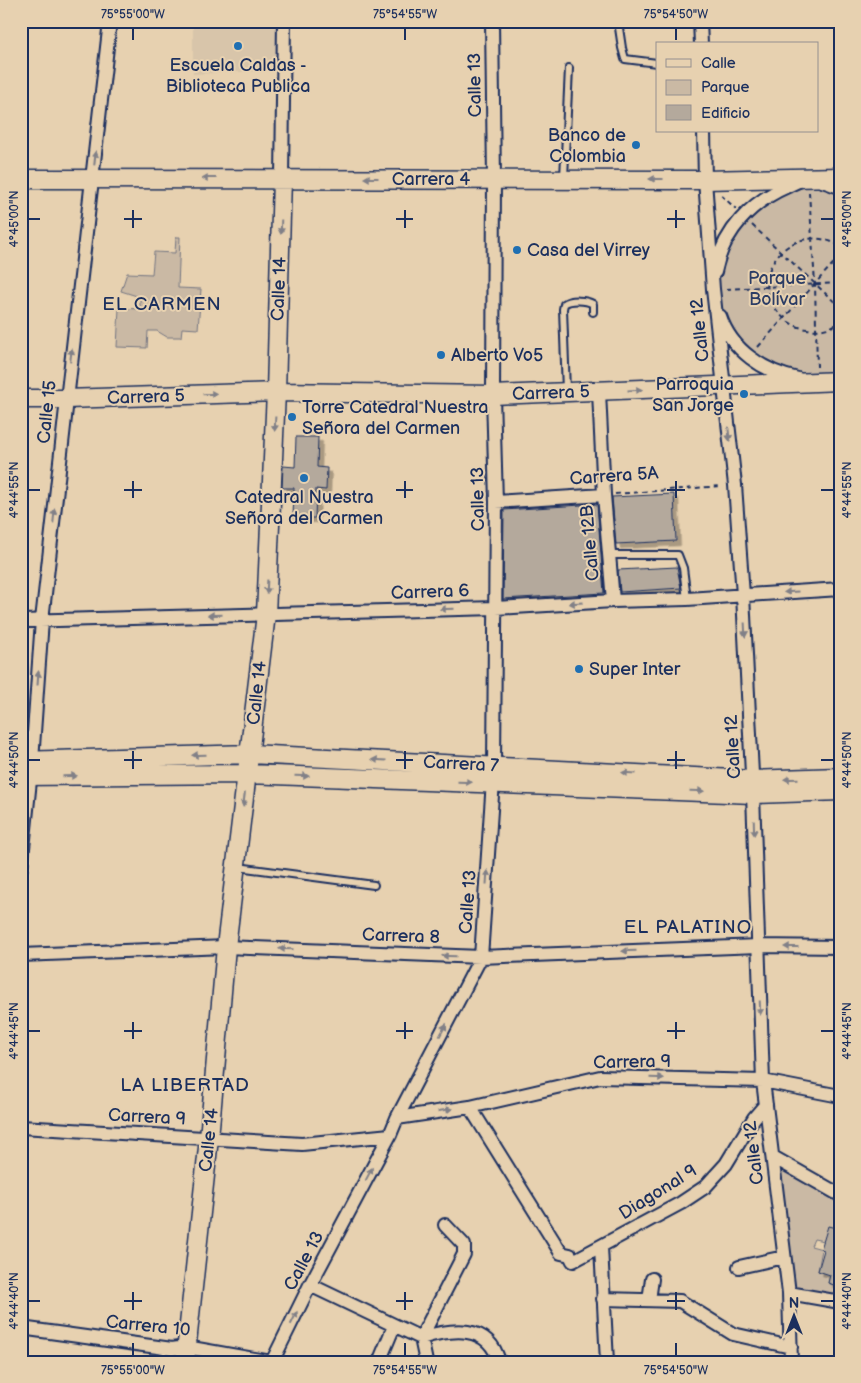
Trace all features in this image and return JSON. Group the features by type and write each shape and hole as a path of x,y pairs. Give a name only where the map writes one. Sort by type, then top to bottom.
{"main road":[{"name":"Carrera 4","path":"21,179 705,180 840,177"},
{"name":"Calle 14","path":"186,1354 209,1138 226,947 266,614 276,392 282,178"},
{"name":"Carrera 5","path":"21,399 276,392 493,395 840,381"},
{"name":"Carrera 7","path":"26,769 250,754 494,775 840,791"},
{"name":"Carrera 7","path":"26,769 248,774 494,775"},
{"name":"Carrera 7","path":"753,787 840,777"}],"street":[{"name":"Calle 15","path":"21,868 26,769 66,399 110,21"},
{"name":"Calle 14","path":"282,178 284,21"},
{"name":"Calle 13","path":"271,1362 481,957 494,775 496,608 493,395 494,179 492,21"},
{"path":"700,21 701,42"},
{"name":"Calle 12","path":"704,132 705,180 713,289 735,485 743,595 753,787 763,1081 788,1294 791,1362"},
{"path":"840,187 808,178 772,193 756,203 742,216 730,232 721,250 713,289 721,320 729,334 749,357 774,372 788,377 817,382 840,376"},
{"name":"Calle 12B","path":"599,392 612,601"},
{"name":"Carrera 5A","path":"496,502 604,495"},
{"name":"Carrera 6","path":"21,621 496,608 612,601 687,599 840,589"},
{"name":"Carrera 8","path":"21,955 226,947 481,957 758,946 840,947"},
{"name":"Carrera 9","path":"397,1118 470,1106 600,1077 763,1081 840,1096"},
{"name":"Diagonal 9","path":"470,1106 561,1253 570,1255 573,1261 681,1203 705,1187 726,1164 754,1118 766,1104"},
{"name":"Carrera 9","path":"21,1127 302,1144 390,1135"},
{"path":"773,1157 840,1195"},
{"path":"426,1362 420,1338 464,1254 464,1245 444,1225"},
{"path":"601,1247 607,1362"},
{"path":"739,1267 784,1258"},
{"path":"649,1300 652,1279"},
{"path":"310,1286 420,1338 443,1331 463,1331 483,1336 498,1357"},
{"path":"788,1294 840,1302"},
{"path":"603,1298 680,1301 733,1334 791,1347"},
{"path":"379,1362 394,1326"},
{"name":"Carrera 10","path":"21,1328 172,1349 186,1354 271,1362"}],"lane":[{"path":"618,21 625,59 656,64"},
{"path":"564,179 569,68"},
{"path":"566,392 564,304 568,301 588,301 593,304 593,312"},
{"path":"608,555 678,555 684,568 687,599"},
{"path":"236,866 374,885"}],"path":[{"path":"808,178 815,284 817,382"},
{"path":"705,180 840,307"},
{"path":"840,246 830,240 812,237 795,241 780,251 770,268 767,286 772,304 784,319 799,328 816,330 834,326 840,322"},
{"path":"749,357 840,256"},
{"path":"713,289 840,283"},
{"name":"Carrera 5A","path":"604,495 735,485"}],"shaded area":[{"name":"Escuela Caldas - Biblioteca Publica","path":"193,21 284,21 284,70 193,74"}],"green space":[{"name":"Parque Bolívar","path":"808,178 840,187 840,376 817,382 761,366 721,320 715,269 742,216"},
{"path":"176,237 180,237 178,288 201,289 198,329 182,328 181,337 167,337 157,331 148,331 147,348 117,347 119,308 140,309 140,297 121,291 127,273 152,274 154,252 175,253"},
{"path":"773,1157 840,1195 840,1229 824,1241 814,1239 811,1246 822,1249 818,1271 831,1272 828,1283 840,1287 840,1301 789,1293"}],"building":[{"name":"Catedral Nuestra Señora del Carmen","path":"296,437 318,437 317,467 327,468 326,490 316,489 315,518 293,518 294,488 282,488 283,466 295,467"},
{"path":"674,494 676,541 616,544 612,497"},
{"path":"597,504 604,593 503,599 504,510"},
{"path":"677,567 681,588 620,592 618,570"},
{"path":"828,1226 840,1229 840,1287 828,1283 830,1275 818,1271 824,1250 821,1249"}],"place":[{"name":"Escuela Caldas - Biblioteca Publica","path":"238,46"},
{"name":"Banco de Colombia","path":"636,145"},
{"name":"Casa del Virrey","path":"517,250"},
{"name":"Alberto Vo5","path":"441,355"},
{"name":"Parroquia San Jorge","path":"744,394"},
{"name":"Torre Catedral Nuestra Señora del Carmen","path":"292,417"},
{"name":"Catedral Nuestra Señora del Carmen","path":"304,478"},
{"name":"Super Inter","path":"579,669"}],"district":[{"name":"EL CARMEN","path":"162,304"},
{"name":"EL PALATINO","path":"688,927"},
{"name":"LA LIBERTAD","path":"185,1085"}]}
